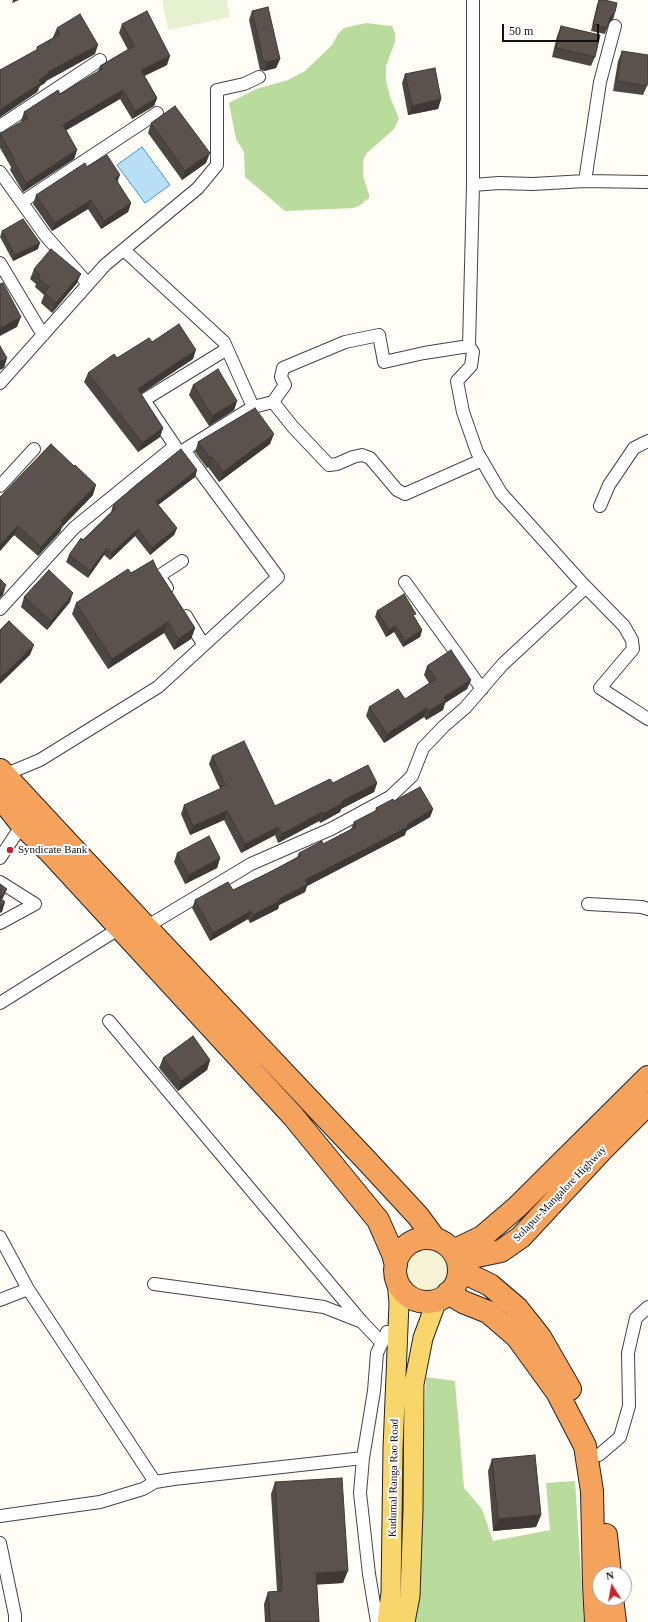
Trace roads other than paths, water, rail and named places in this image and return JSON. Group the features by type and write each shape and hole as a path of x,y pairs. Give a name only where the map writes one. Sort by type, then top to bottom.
{"highway":[{"path":"0,797 22,825 50,852 293,1116 378,1220 393,1254 396,1272 402,1289 409,1296 427,1302 443,1296 453,1289 458,1280 451,1255 418,1216 146,928 2,772"},
{"path":"451,1255 482,1237 517,1207 648,1077"},
{"name":"Solapur-Mangalore Highway","path":"451,1255 501,1251 521,1237 601,1151 648,1104"},
{"path":"396,1272 402,1251 414,1241 424,1238 451,1255 517,1308 540,1337 587,1421 599,1455 609,1566"},
{"path":"443,1296 488,1312 517,1337 557,1392 585,1446 592,1491 596,1622"},
{"path":"613,1606 615,1622"}],"main road":[{"name":"Kudumal Ranga Rao Road","path":"386,1622 391,1593 393,1448 390,1338 399,1303 396,1272"},
{"path":"405,1622 410,1596 414,1511 414,1384 423,1338 443,1296"}],"street":[{"path":"473,0 473,185 469,346 473,352 471,366 457,381 463,412 477,452 501,494 586,587 624,626 632,640 632,649 624,661 600,688 648,719"},
{"path":"585,181 600,82 615,26"},
{"path":"0,126 100,60"},
{"path":"0,383 105,265 198,188 217,164 217,90 244,84 259,77"},
{"path":"22,202 157,113"},
{"path":"0,172 45,234 88,284"},
{"path":"473,185 499,182 533,184 585,181 648,182"},
{"path":"124,250 224,342 253,407"},
{"path":"0,263 43,335"},
{"path":"2,772 40,760 158,687 278,577 184,450 253,407 273,402 285,385 281,377 283,368 345,342 378,335 384,362 424,353 469,346"},
{"path":"0,609 74,528 175,446 144,400 227,349"},
{"path":"273,402 329,465 337,464 362,455 370,458 397,490 405,494 482,460"},
{"path":"600,506 609,485 634,448 648,441"},
{"path":"0,486 34,449"},
{"path":"182,561 159,576 204,644"},
{"path":"405,582 482,689"},
{"path":"146,928 251,864 331,829 390,797 412,776 423,748 444,726 465,708 503,664 586,587"},
{"path":"0,858 22,825"},
{"path":"0,882 35,904 0,923"},
{"path":"588,904 642,907 648,909"},
{"path":"0,1003 120,928"},
{"path":"109,1020 362,1322"},
{"path":"0,1237 28,1289 155,1482"},
{"path":"154,1284 324,1307 362,1322 390,1338 378,1353 374,1391 363,1458 360,1493 369,1574 377,1622"},
{"path":"0,1300 28,1289"},
{"path":"599,1455 620,1437 629,1406 628,1353 636,1318 648,1307"},
{"path":"0,1516 100,1502 143,1489 155,1482 363,1458"},
{"path":"0,1543 15,1615 14,1622"}],"water":[{"path":"142,147 170,185 145,203 117,165"}],"place":[{"name":"Syndicate Bank","path":"10,850"}]}
